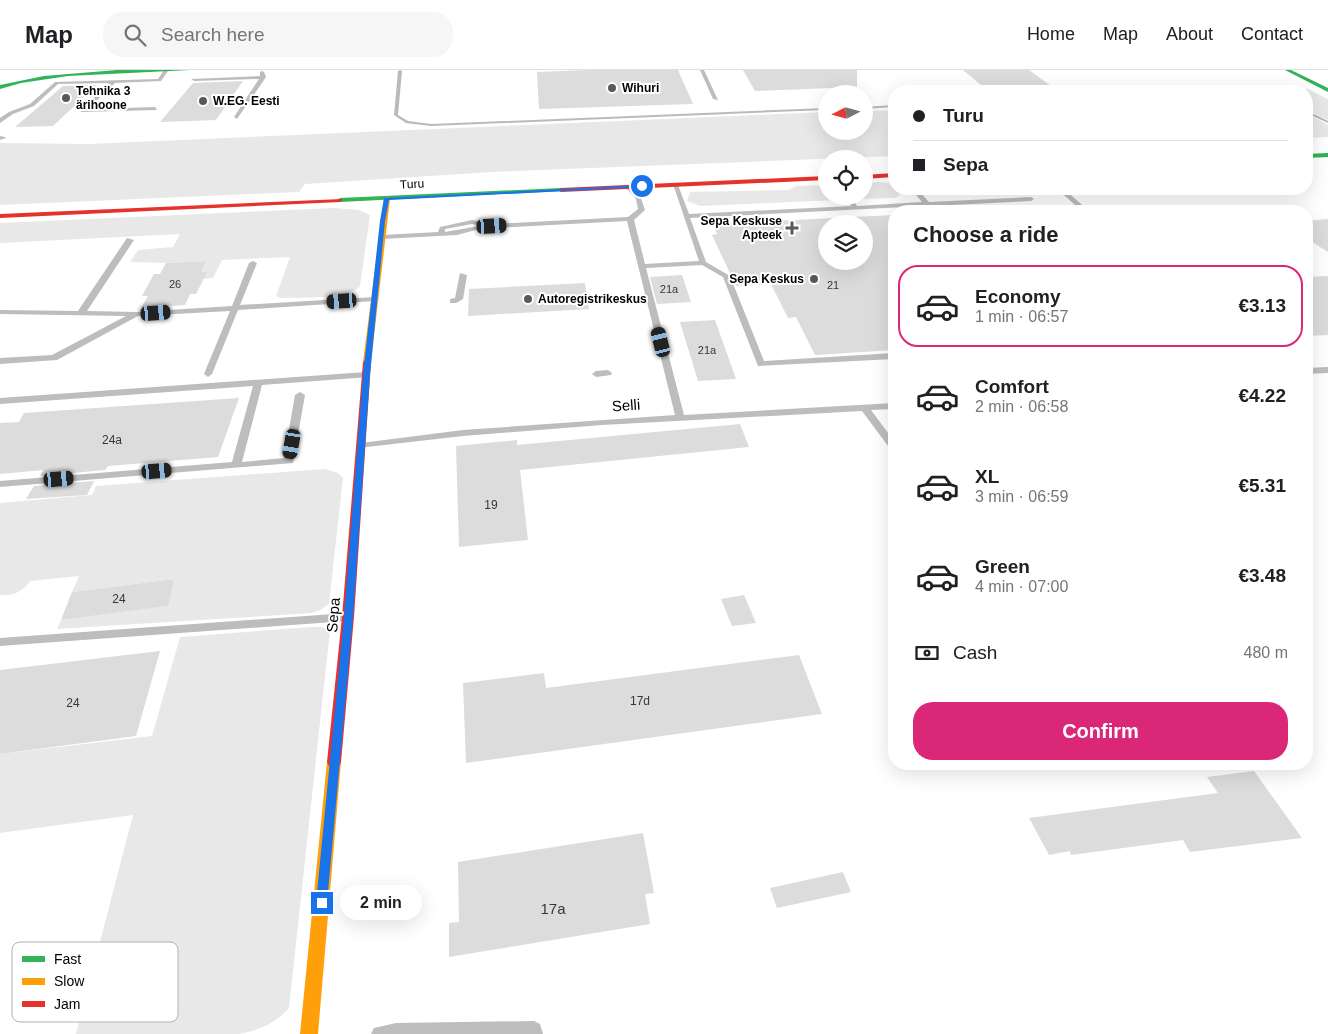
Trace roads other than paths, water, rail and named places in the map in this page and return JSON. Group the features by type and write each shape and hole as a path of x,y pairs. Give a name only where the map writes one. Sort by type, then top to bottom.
{"street":[{"path":"1288,70 1328,90"},
{"path":"0,87 34,77 62,74 166,71 191,75"},
{"path":"1313,156 1328,155"},
{"path":"873,176 888,175"},
{"name":"Turu","path":"0,216 818,178"},
{"name":"Sepa","path":"310,1034 348,617 366,375 387,198"}],"lane":[{"path":"237,117 263,77 262,70"},
{"path":"702,70 716,99"},
{"path":"0,121 11,113 32,105 57,83 159,80 166,71"},
{"path":"191,75 263,77"},
{"path":"114,81 83,111 155,109"},
{"path":"675,185 703,263"},
{"path":"382,237 457,233 492,226 630,219 642,210 640,199 628,187"},
{"path":"919,195 926,204"},
{"path":"1067,195 1079,205"},
{"path":"903,205 1031,198"},
{"path":"965,202 968,205"},
{"path":"687,216 888,206"},
{"path":"630,219 680,417"},
{"path":"81,313 130,240"},
{"path":"208,374 253,262"},
{"path":"642,266 703,263 726,276 761,364 888,356"},
{"path":"453,301 459,299 463,276"},
{"path":"0,312 137,314 375,299"},
{"path":"0,362 54,358 137,314"},
{"path":"1313,371 1328,370"},
{"path":"596,374 608,373"},
{"path":"0,401 366,375"},
{"path":"236,465 258,382"},
{"path":"0,484 289,461 300,395"},
{"name":"Selli","path":"361,446 463,433 680,417 888,406"},
{"path":"866,408 888,439"},
{"path":"0,642 348,617"},
{"path":"380,1034 396,1032 534,1030 534,1034"}],"waterway":[{"path":"400,71 396,115 407,122 431,125 818,109"},
{"path":"873,107 888,106"},
{"path":"1313,114 1328,122"}],"place":[{"name":"Wihuri","path":"612,88"},
{"name":"Tehnika 3 ärihoone","path":"66,98"},
{"name":"W.EG. Eesti","path":"203,101"},
{"name":"Sepa Keskuse Apteek","path":"792,228"},
{"name":"Sepa Keskus","path":"814,279"},
{"name":"Autoregistrikeskus","path":"528,299"}]}
